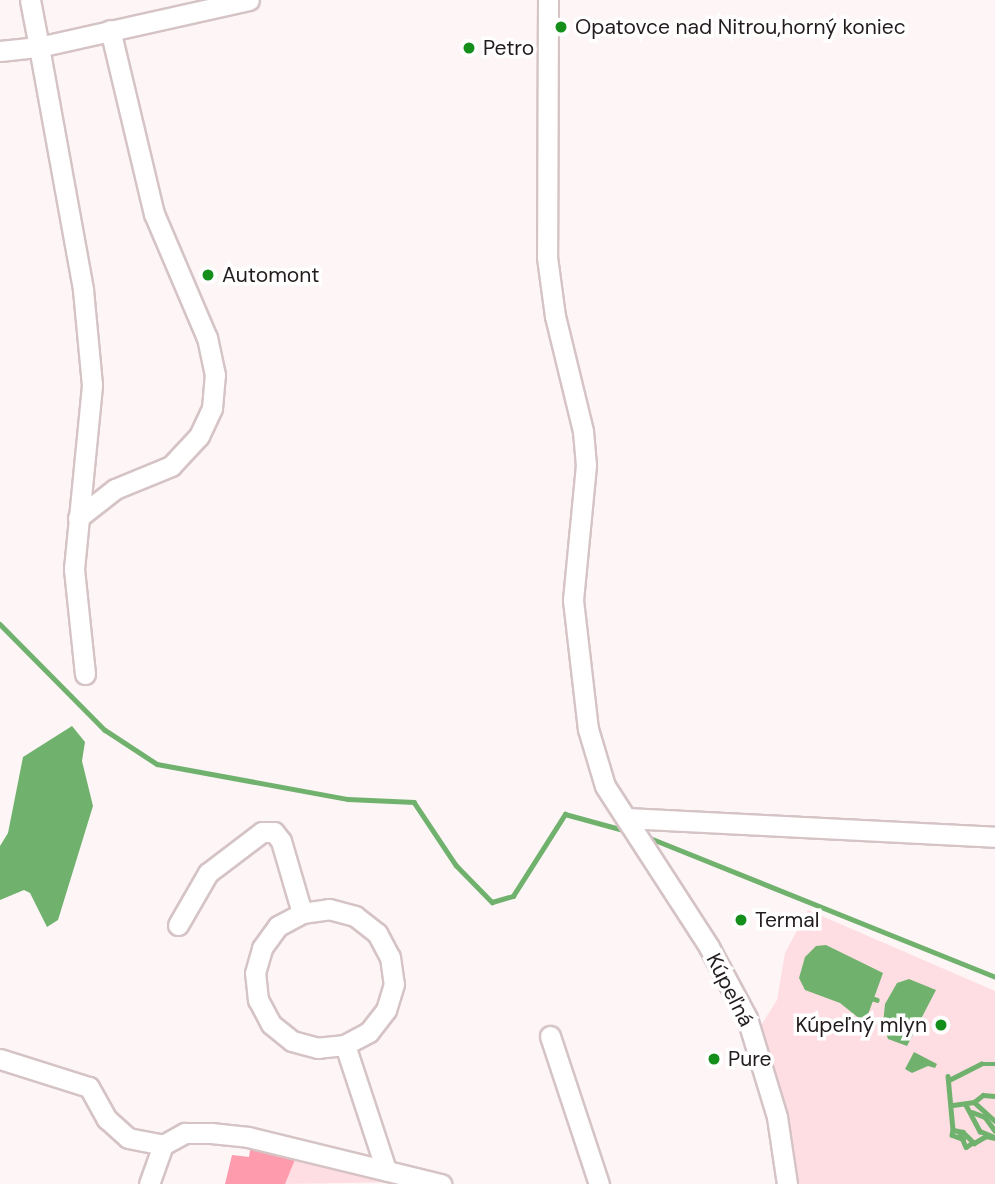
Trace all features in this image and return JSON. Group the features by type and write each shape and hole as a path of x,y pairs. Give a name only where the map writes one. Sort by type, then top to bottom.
{"street":[{"path":"30,0 83,289 92,385 74,569 85,674"},
{"path":"0,51 39,47 249,0"},
{"name":"Kúpeľná","path":"548,0 547,257 555,316 583,431 586,465 573,600 595,760 626,818 709,947 747,1018 777,1117 787,1184"},
{"path":"78,518 115,489 171,466 199,436 212,408 215,375 207,338 154,214 110,30"},
{"path":"85,467 115,489"},
{"path":"626,818 995,837"},
{"path":"178,925 208,873 262,832 274,832 281,841 302,913"},
{"path":"329,909 355,916 377,933 390,957 394,984 386,1010 369,1032 345,1045 318,1048 292,1041 271,1024 258,1000 255,974 262,947 278,926 302,913 329,909"},
{"path":"550,1036 599,1184"},
{"path":"345,1045 386,1170"},
{"path":"0,1059 89,1087 107,1119 128,1138 163,1145 186,1133 248,1137 441,1184"},
{"path":"149,1184 163,1145"}],"shaded area":[{"path":"72,726 85,742 82,761 93,806 58,920 47,927 30,893 24,890 0,900 0,846 8,833 23,757"},
{"path":"808,910 995,991 995,1184 793,1184 786,1116 760,1027 777,1000 785,953"},
{"path":"826,945 883,973 865,1023 840,1003 805,990 799,978 805,957 816,946"},
{"path":"909,979 936,990 907,1046 888,1039 883,1024 885,1004 897,983"},
{"path":"914,1052 937,1064 935,1068 928,1066 912,1073 905,1069"},
{"path":"251,1143 297,1155 285,1184 225,1184 232,1155 249,1157"},
{"path":"297,1155 398,1182 285,1184"}],"waterway":[{"path":"0,624 105,730 157,764 348,799 414,802 456,865 492,902 513,896 565,814 627,831"},
{"path":"645,836 995,977"},
{"path":"871,998 877,1000"},
{"path":"949,1080 981,1064 995,1064"},
{"path":"948,1076 953,1130 963,1132 974,1143 986,1136 995,1138"},
{"path":"974,1102 983,1095 995,1096"},
{"path":"953,1105 974,1102 995,1121"},
{"path":"966,1105 980,1131 994,1137"},
{"path":"972,1112 985,1117 995,1131"},
{"path":"953,1130 952,1135 963,1139"},
{"path":"960,1133 966,1147 972,1143"}],"place":[{"name":"Opatovce nad Nitrou,horný koniec","path":"561,27"},
{"name":"Petro","path":"469,48"},
{"name":"Automont","path":"208,275"},
{"name":"Termal","path":"741,920"},
{"name":"Kúpeľný mlyn","path":"941,1025"},
{"name":"Pure","path":"714,1059"}]}
